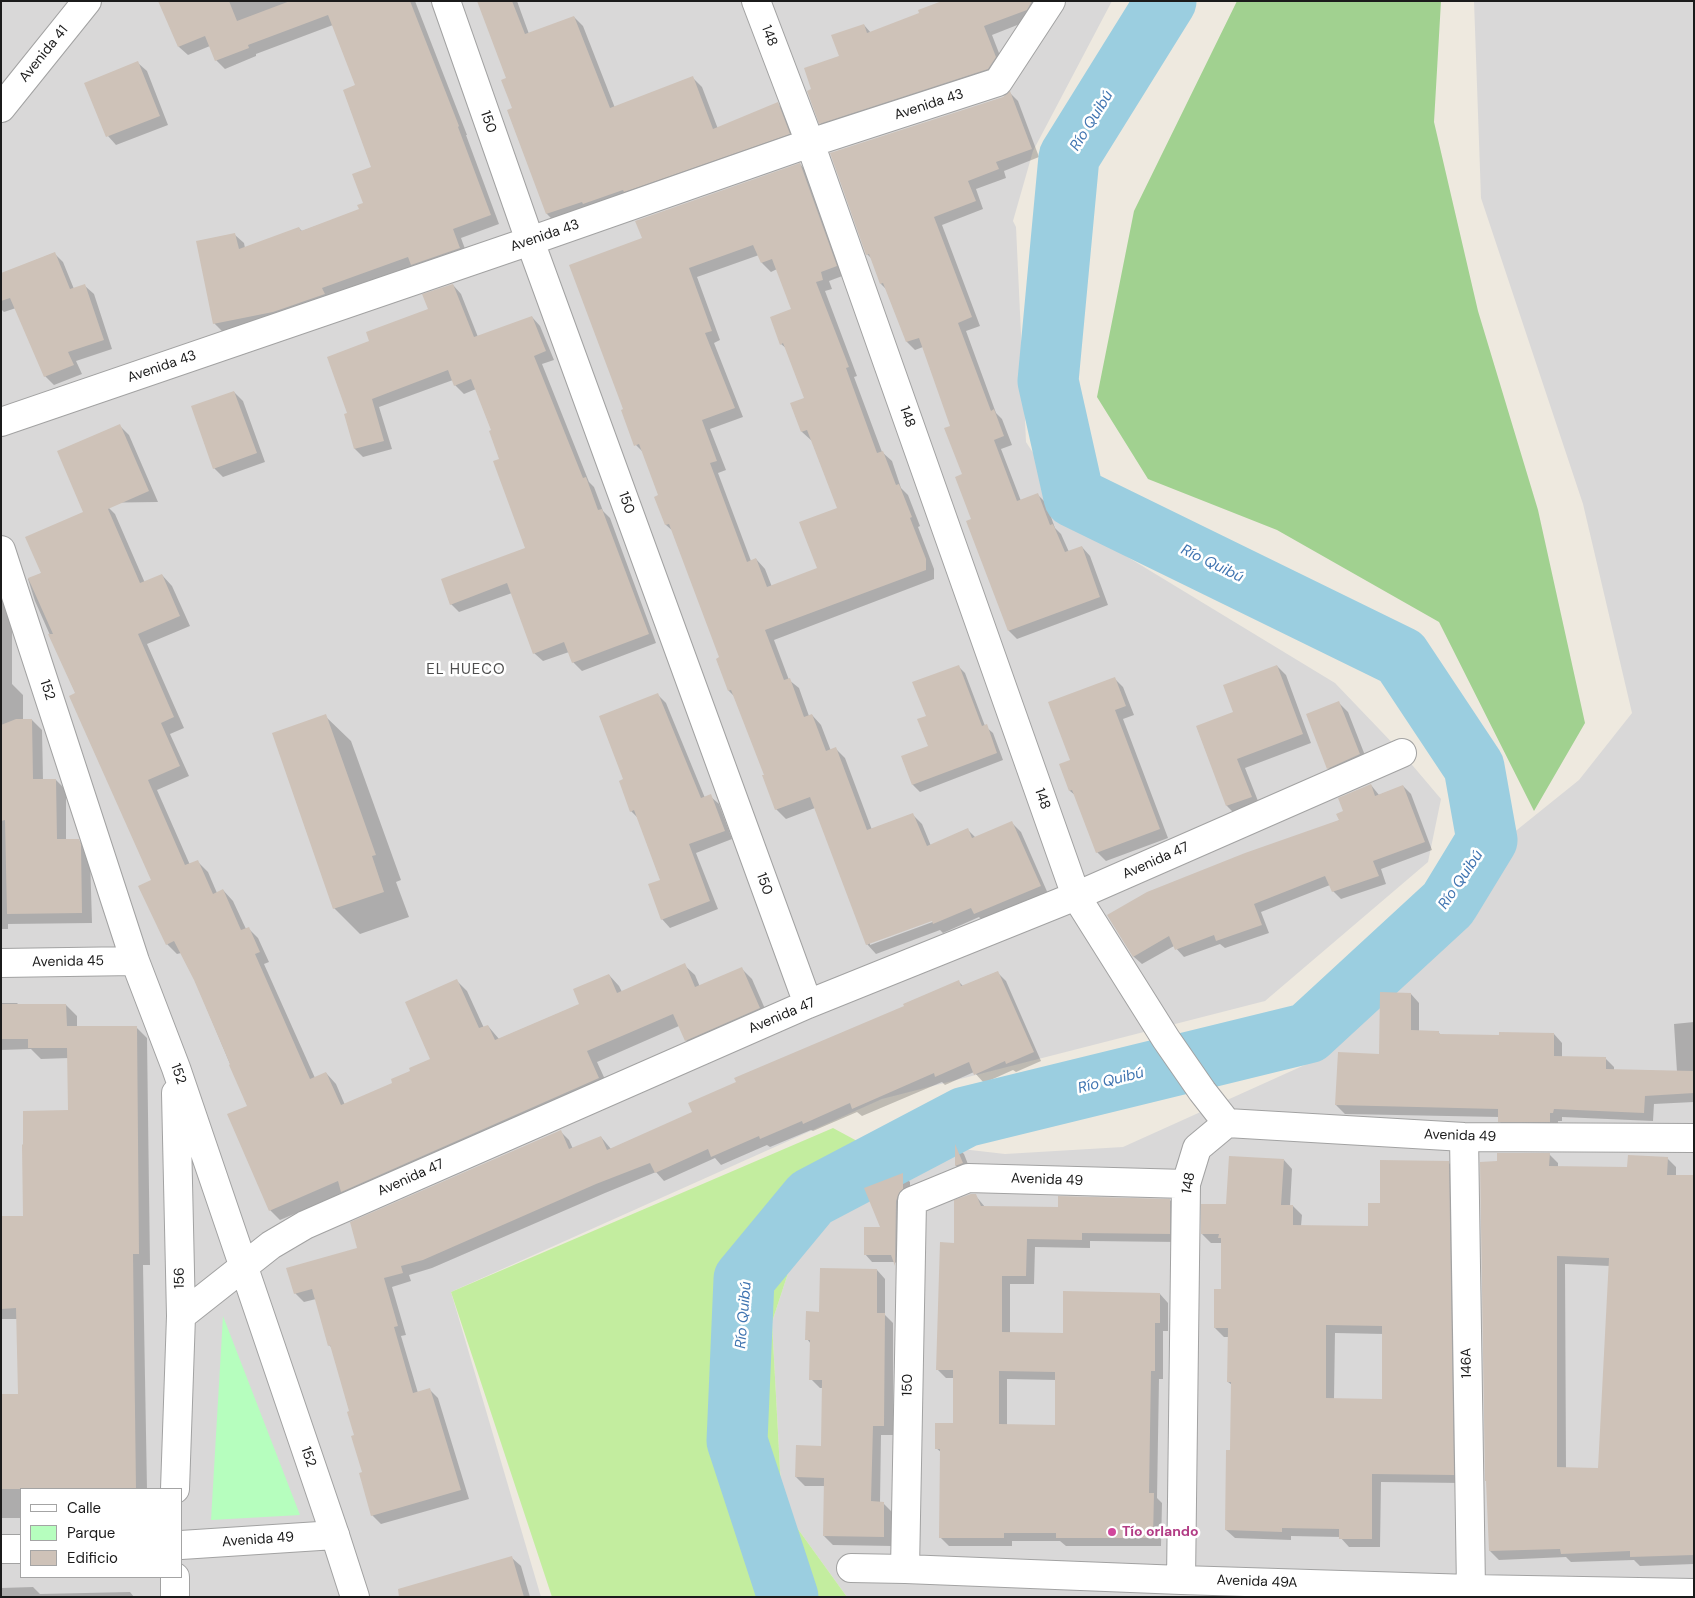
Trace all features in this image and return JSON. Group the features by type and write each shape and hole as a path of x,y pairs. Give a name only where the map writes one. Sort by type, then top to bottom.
{"street":[{"name":"Avenida 41","path":"1,108 87,1"},
{"name":"150","path":"446,1 530,241 808,1004"},
{"name":"148","path":"756,1 810,143 1076,896 1166,1038 1202,1091 1227,1123 1196,1148 1186,1184 1181,1580"},
{"name":"Avenida 43","path":"1,422 810,143 998,82 1051,1"},
{"name":"152","path":"1,550 135,961 176,1068 355,1597"},
{"name":"Avenida 47","path":"181,1316 271,1245 305,1225 808,1004 1076,896 1402,753"},
{"name":"Avenida 45","path":"1,963 135,961"},
{"name":"156","path":"176,1068 181,1316 176,1488"},
{"name":"Avenida 49","path":"1227,1123 1464,1137 1694,1138"},
{"name":"146A","path":"1464,1137 1471,1589"},
{"name":"Avenida 49","path":"912,1201 968,1178 1186,1184"},
{"name":"150","path":"905,1569 912,1201"},
{"name":"Avenida 49","path":"182,1545 335,1535"},
{"path":"1,1549 20,1549"},
{"name":"Avenida 49A","path":"851,1568 1471,1589 1694,1593"},
{"path":"174,1578 175,1597"}],"shaded area":[{"path":"1,1 1112,1 1033,151 1013,221 1016,227 1026,442 1083,530 1335,683 1402,753 1441,799 1428,862 1265,1001 882,1099 451,1292 541,1597 1,1597"},
{"path":"1474,1 1694,1 1694,1597 847,1597 782,1507 772,1322 792,1261 862,1187 953,1148 1005,1154 1123,1147 1318,1059 1474,920 1497,846 1579,780 1632,713 1583,504 1481,198"}],"green space":[{"path":"1237,1 1441,1 1434,122 1478,311 1538,510 1585,723 1534,811 1439,622 1277,530 1148,479 1097,397 1134,211"},
{"path":"833,1128 907,1168 862,1187 792,1261 772,1322 782,1507 847,1597 552,1597 451,1292"},
{"path":"223,1316 300,1515 211,1520"}],"building":[{"path":"158,1 229,1 237,21 290,1 410,1 459,126 491,215 453,229 460,248 411,265 408,257 322,288 325,294 273,312 213,324 196,241 235,233 239,249 299,227 301,231 359,209 357,205 363,203 352,174 371,167 343,90 355,85 328,15 248,45 249,48 215,61 205,36 178,47"},
{"path":"477,1 512,1 525,34 574,16 610,108 693,76 713,129 778,102 790,134 624,192 623,190 546,214 507,110 512,108 501,80 506,78"},
{"path":"942,1 1032,1 1027,10 984,26 996,57 988,69 819,124 807,91 811,89 804,68 839,56 831,35 864,24 867,33 919,13 918,10"},
{"path":"138,61 160,116 106,137 84,83"},
{"path":"1010,91 1032,149 996,162 999,169 968,181 976,201 934,217 972,317 958,323 991,411 994,409 1004,436 994,440 1017,501 1038,493 1050,525 1053,524 1065,552 1082,546 1100,597 1008,631 966,521 971,519 955,477 962,474 944,428 950,426 919,338 906,342 883,283 880,284 869,254 866,255 830,153 1003,97"},
{"path":"800,163 837,266 821,272 823,280 816,282 849,367 846,368 877,453 883,451 896,485 899,484 912,517 910,518 926,559 926,570 765,630 784,680 790,678 804,717 812,714 826,751 836,747 867,830 913,813 927,846 968,828 972,838 1012,821 1041,886 974,914 971,908 933,924 932,921 866,945 810,797 775,810 762,775 764,775 731,690 728,691 716,659 719,657 669,524 665,525 654,497 658,495 639,444 634,446 621,410 623,409 569,265 642,238 635,221","holes":["753,245 761,263 772,259 791,309 770,317 780,345 783,343 804,398 790,403 801,432 807,430 837,508 799,522 817,568 767,587 756,558 747,562 710,463 717,461 702,420 735,408 705,333 712,331 689,268"]},
{"path":"55,252 70,289 85,284 104,340 68,352 74,365 44,377 10,298 1,301 1,273"},
{"path":"453,284 474,337 532,316 546,351 534,356 583,478 586,477 598,510 602,509 649,634 572,663 564,642 533,654 507,583 450,605 441,579 525,548 493,461 499,459 489,431 491,430 471,379 454,386 448,370 372,399 384,441 354,449 344,414 347,413 327,357 369,341 366,332 428,309 422,294"},
{"path":"234,391 257,453 213,469 191,406"},
{"path":"120,424 149,491 108,509 140,583 162,574 180,616 138,634 174,717 161,723 180,766 148,780 185,865 198,860 213,894 223,889 241,930 249,927 260,952 255,954 310,1079 326,1072 341,1105 392,1083 391,1079 410,1071 409,1068 430,1059 405,1002 457,979 479,1028 488,1025 495,1040 579,1004 573,989 609,974 617,993 685,963 695,987 742,967 760,1008 685,1041 673,1014 587,1051 599,1078 341,1192 338,1181 269,1211 227,1114 247,1106 194,980 174,941 166,945 138,886 151,880 69,696 75,693 48,634 53,634 28,578 41,573 25,537 83,512 57,451"},
{"path":"959,665 982,726 987,724 997,753 912,785 901,756 928,746 917,719 926,716 912,682"},
{"path":"1277,665 1303,734 1237,759 1252,797 1226,806 1196,726 1233,712 1223,685"},
{"path":"1115,677 1126,706 1115,710 1160,829 1096,853 1072,790 1069,791 1059,764 1070,760 1048,702"},
{"path":"658,693 701,798 711,794 725,831 689,844 710,901 661,920 648,884 660,880 634,810 630,812 619,781 623,779 599,716"},
{"path":"1339,701 1360,754 1327,769 1306,714"},
{"path":"326,714 376,855 372,856 384,892 333,909 272,733"},
{"path":"16,719 32,719 33,779 56,779 57,839 79,839 81,844 82,913 7,914 5,820 1,821 1,725"},
{"path":"1371,784 1375,796 1403,785 1425,842 1373,861 1379,876 1332,892 1325,876 1254,904 1262,925 1216,941 1214,935 1175,950 1169,936 1133,957 1107,915 1147,892 1245,853 1339,820 1336,814 1343,811 1338,798"},
{"path":"998,971 1034,1052 1006,1064 1005,1061 974,1075 969,1062 935,1077 934,1073 852,1109 850,1103 803,1124 802,1121 760,1139 759,1136 711,1157 708,1149 655,1173 650,1163 596,1184 423,1260 401,1266 403,1273 384,1278 398,1326 394,1327 413,1393 430,1388 461,1490 371,1516 359,1473 362,1472 351,1436 354,1435 347,1412 349,1411 312,1289 294,1294 286,1268 357,1248 350,1222 561,1130 569,1149 601,1136 607,1150 692,1112 688,1103 736,1082 734,1078 904,1006 903,1004 959,980 961,986"},
{"path":"1380,992 1411,993 1411,1030 1439,1031 1439,1034 1499,1035 1499,1032 1554,1033 1554,1056 1606,1057 1606,1069 1694,1071 1694,1093 1645,1096 1644,1113 1554,1109 1553,1113 1550,1113 1550,1122 1498,1122 1498,1109 1335,1105 1338,1052 1379,1054"},
{"path":"1,1004 66,1004 67,1026 137,1026 139,1254 133,1254 136,1488 1,1489 1,1394 18,1394 16,1308 1,1309 1,1216 23,1216 23,1111 68,1110 67,1048 28,1048 28,1039 1,1039"},
{"path":"955,1144 963,1163 955,1166"},
{"path":"1497,1153 1550,1153 1549,1166 1627,1167 1628,1155 1668,1157 1667,1175 1694,1175 1694,1555 1630,1557 1630,1551 1561,1554 1560,1549 1489,1551 1485,1481 1480,1162 1497,1161","holes":["1557,1256 1609,1258 1598,1468 1557,1467"]},
{"path":"1229,1156 1284,1159 1281,1205 1293,1205 1293,1225 1368,1226 1368,1203 1380,1203 1380,1160 1449,1161 1454,1475 1372,1474 1372,1539 1339,1539 1339,1529 1282,1528 1282,1532 1225,1530 1226,1450 1230,1450 1231,1382 1227,1382 1228,1328 1214,1328 1214,1289 1221,1289 1221,1238 1218,1238 1219,1234 1201,1234 1201,1204 1226,1204","holes":["1326,1325 1382,1326 1382,1399 1326,1398"]},
{"path":"903,1173 903,1189 896,1201 895,1266 891,1255 864,1255 864,1227 880,1227 864,1188"},
{"path":"976,1194 981,1206 1058,1207 1058,1196 1170,1199 1170,1234 1082,1233 1082,1240 1027,1239 1026,1276 1002,1276 1002,1332 1063,1333 1063,1291 1160,1293 1160,1323 1155,1323 1155,1371 1151,1371 1149,1493 1154,1493 1153,1538 1056,1538 1056,1533 1004,1533 1004,1538 939,1538 940,1449 935,1449 935,1423 953,1423 953,1370 936,1370 940,1242 954,1243 954,1200","holes":["999,1371 1055,1372 1055,1425 999,1424"]},
{"path":"820,1268 877,1269 877,1313 885,1313 884,1426 873,1426 871,1501 884,1502 884,1537 823,1536 824,1478 795,1477 796,1445 821,1446 822,1380 809,1380 810,1340 805,1340 806,1311 819,1312"},
{"path":"512,1556 524,1597 399,1597 398,1589"}],"waterway":[{"name":"Río Quibú","path":"788,1597 737,1441 744,1279 811,1198 965,1117 1308,1033 1448,904 1487,840 1474,767 1401,657 1074,497 1048,381 1069,157 1166,1"}],"place":[{"name":"Tío orlando","path":"1112,1532"}],"district":[{"name":"EL HUECO","path":"466,670"}]}
